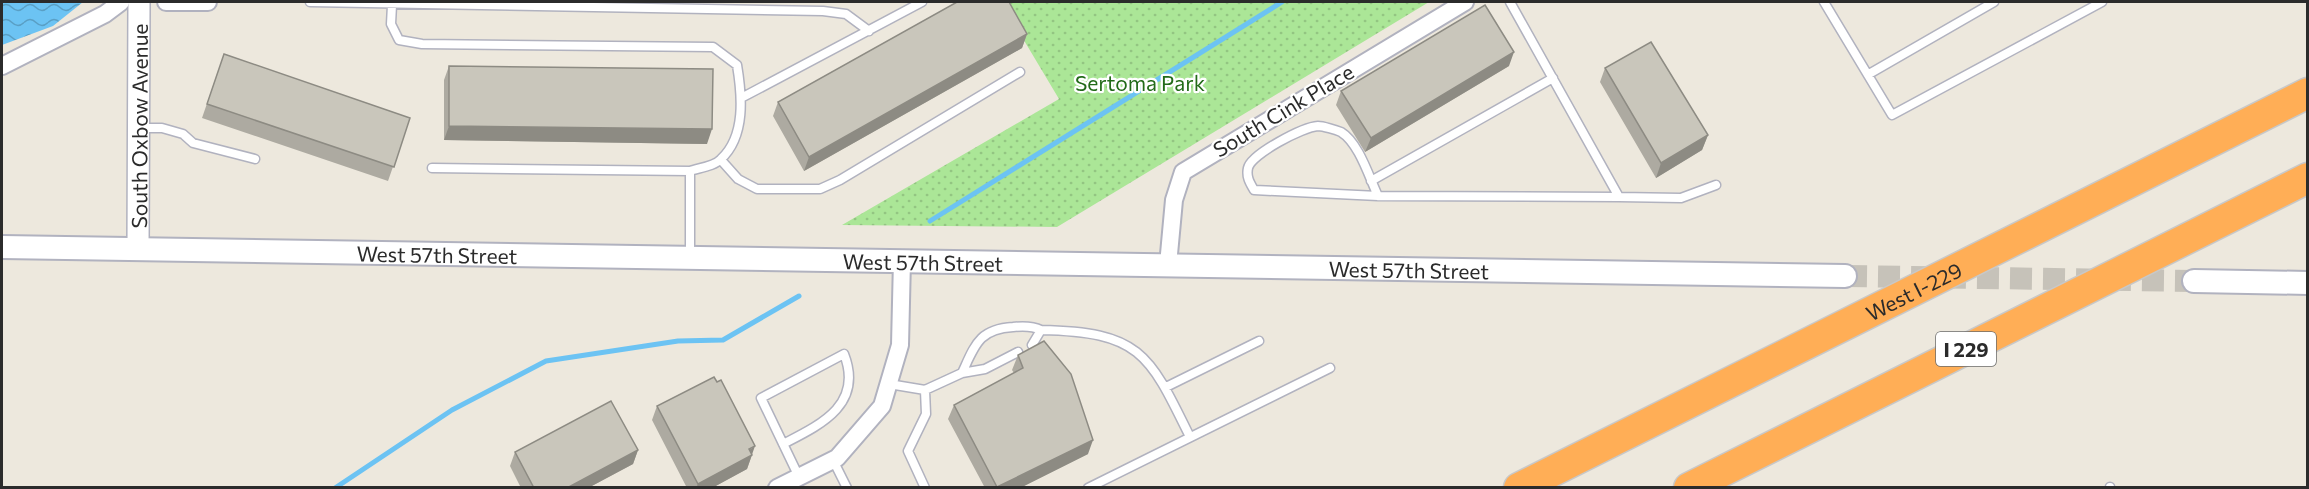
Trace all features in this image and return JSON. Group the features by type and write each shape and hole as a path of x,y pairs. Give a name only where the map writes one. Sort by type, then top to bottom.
{"highway":[{"name":"West I-229","path":"1519,488 2307,93"},
{"name":"I 229","path":"1689,488 2307,178"}],"main road":[{"name":"West 57th Street","path":"2,247 1845,276"},
{"path":"2194,281 2307,283"}],"street":[{"path":"2,66 105,15 120,2"},
{"name":"South Oxbow Avenue","path":"138,249 139,2"},
{"path":"166,2 208,2"},
{"name":"South Cink Place","path":"1168,265 1174,200 1183,172 1465,2"},
{"path":"777,488 833,460 882,406 900,345 902,261"}],"lane":[{"path":"310,2 823,11 846,14 869,31"},
{"path":"743,97 922,2"},
{"path":"1510,2 1619,197"},
{"path":"1824,2 1892,115 2102,2"},
{"path":"1869,74 1994,2"},
{"path":"392,5 391,24 399,40 422,44 713,47 737,64 743,97 736,134 721,160 690,171 432,168"},
{"path":"721,160 738,179 757,189 819,189 840,180 1020,72"},
{"path":"1371,181 1553,78"},
{"path":"1378,196 1354,146 1341,132 1318,126 1272,146 1253,159 1248,167 1248,179 1254,190 1378,196 1681,198 1716,185"},
{"path":"138,128 162,128 183,134 193,143 255,159"},
{"path":"690,171 690,257"},
{"path":"962,373 974,346 990,331 1018,326 1041,330 1082,332 1118,339 1149,362 1166,387 1190,437"},
{"path":"1032,345 1041,330"},
{"path":"1166,387 1259,341"},
{"path":"889,384 925,390 962,373 985,369 1018,352"},
{"path":"783,444 827,421 836,411 846,396 849,382 849,367 844,354 761,398 783,444 799,477"},
{"path":"1088,488 1330,368"},
{"path":"925,390 926,414 908,451 925,488"},
{"path":"833,460 846,488"}],"green space":[{"name":"Sertoma Park","path":"1001,2 1429,2 1057,227 842,225 1059,99"}],"water":[{"path":"2,2 83,2 53,26 2,45"}],"building":[{"path":"957,2 1009,2 1027,34 809,157 778,102"},
{"path":"1485,5 1514,52 1371,138 1341,91"},
{"path":"1651,42 1708,135 1661,163 1605,68"},
{"path":"224,54 410,118 394,167 207,104"},
{"path":"449,66 713,69 712,129 449,126"},
{"path":"1044,341 1071,374 1093,440 997,487 954,405 1023,368 1018,355"},
{"path":"714,377 717,382 721,380 755,446 749,449 752,455 698,484 657,406"},
{"path":"611,401 638,450 567,488 534,488 515,452"}],"waterway":[{"path":"930,221 1282,2"},
{"path":"335,488 452,410 546,361 678,341 723,340 799,296"}],"tunnel":[{"path":"1845,276 2194,281"}]}
